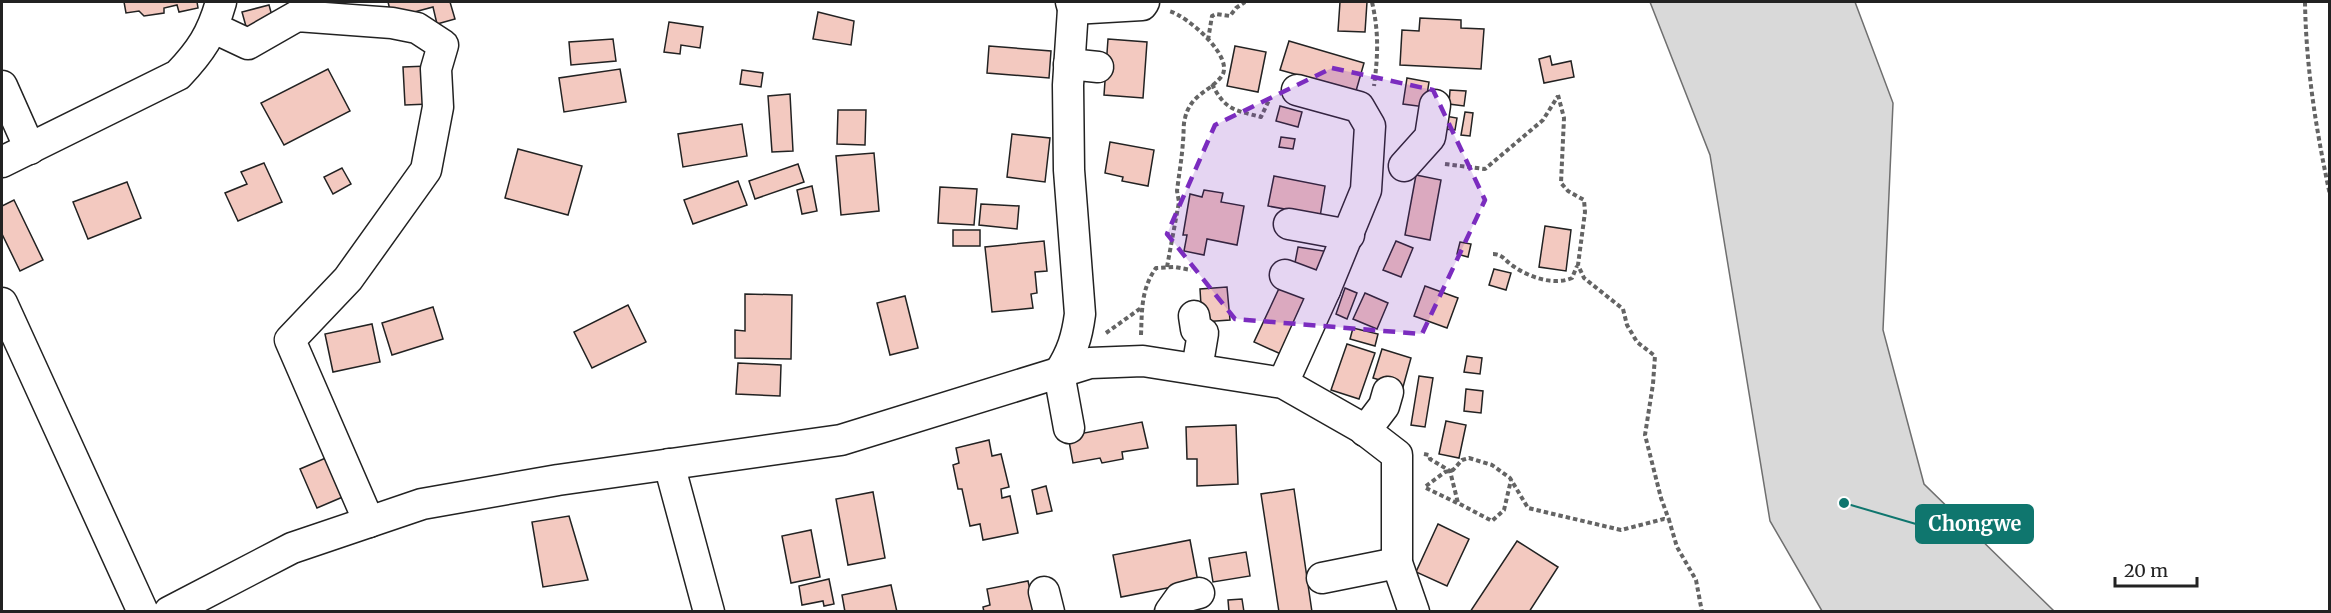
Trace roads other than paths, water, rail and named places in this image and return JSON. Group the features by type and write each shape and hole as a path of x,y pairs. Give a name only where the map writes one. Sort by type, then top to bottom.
{"street":[{"path":"1069,428 1059,373 1070,356 1078,333 1080,314 1070,190 1084,66 1072,5 1143,3"},
{"path":"2,162 178,75 195,57 217,14 248,44 297,16 392,23 417,28 443,45 436,69 438,107 426,170 348,279 290,340 369,522"},
{"path":"2,86 30,149"},
{"path":"1283,383 1349,235 1366,190 1370,126 1359,107 1297,90"},
{"path":"1366,175 1413,167 1430,137 1435,105"},
{"path":"1289,224 1349,235"},
{"path":"1286,275 1325,290"},
{"path":"2,303 143,612"},
{"path":"1194,316 1196,329 1203,333 1197,369"},
{"path":"169,612 292,548 422,504 669,464 841,440 1090,363 1137,362 1283,383 1365,431 1397,456 1397,563 1414,612"},
{"path":"1365,431 1384,406 1388,392"},
{"path":"669,464 709,612"},
{"path":"1322,578 1397,563"},
{"path":"1170,612 1180,598 1199,593"}],"place":[{"name":"Chongwe","path":"1844,503"}]}
